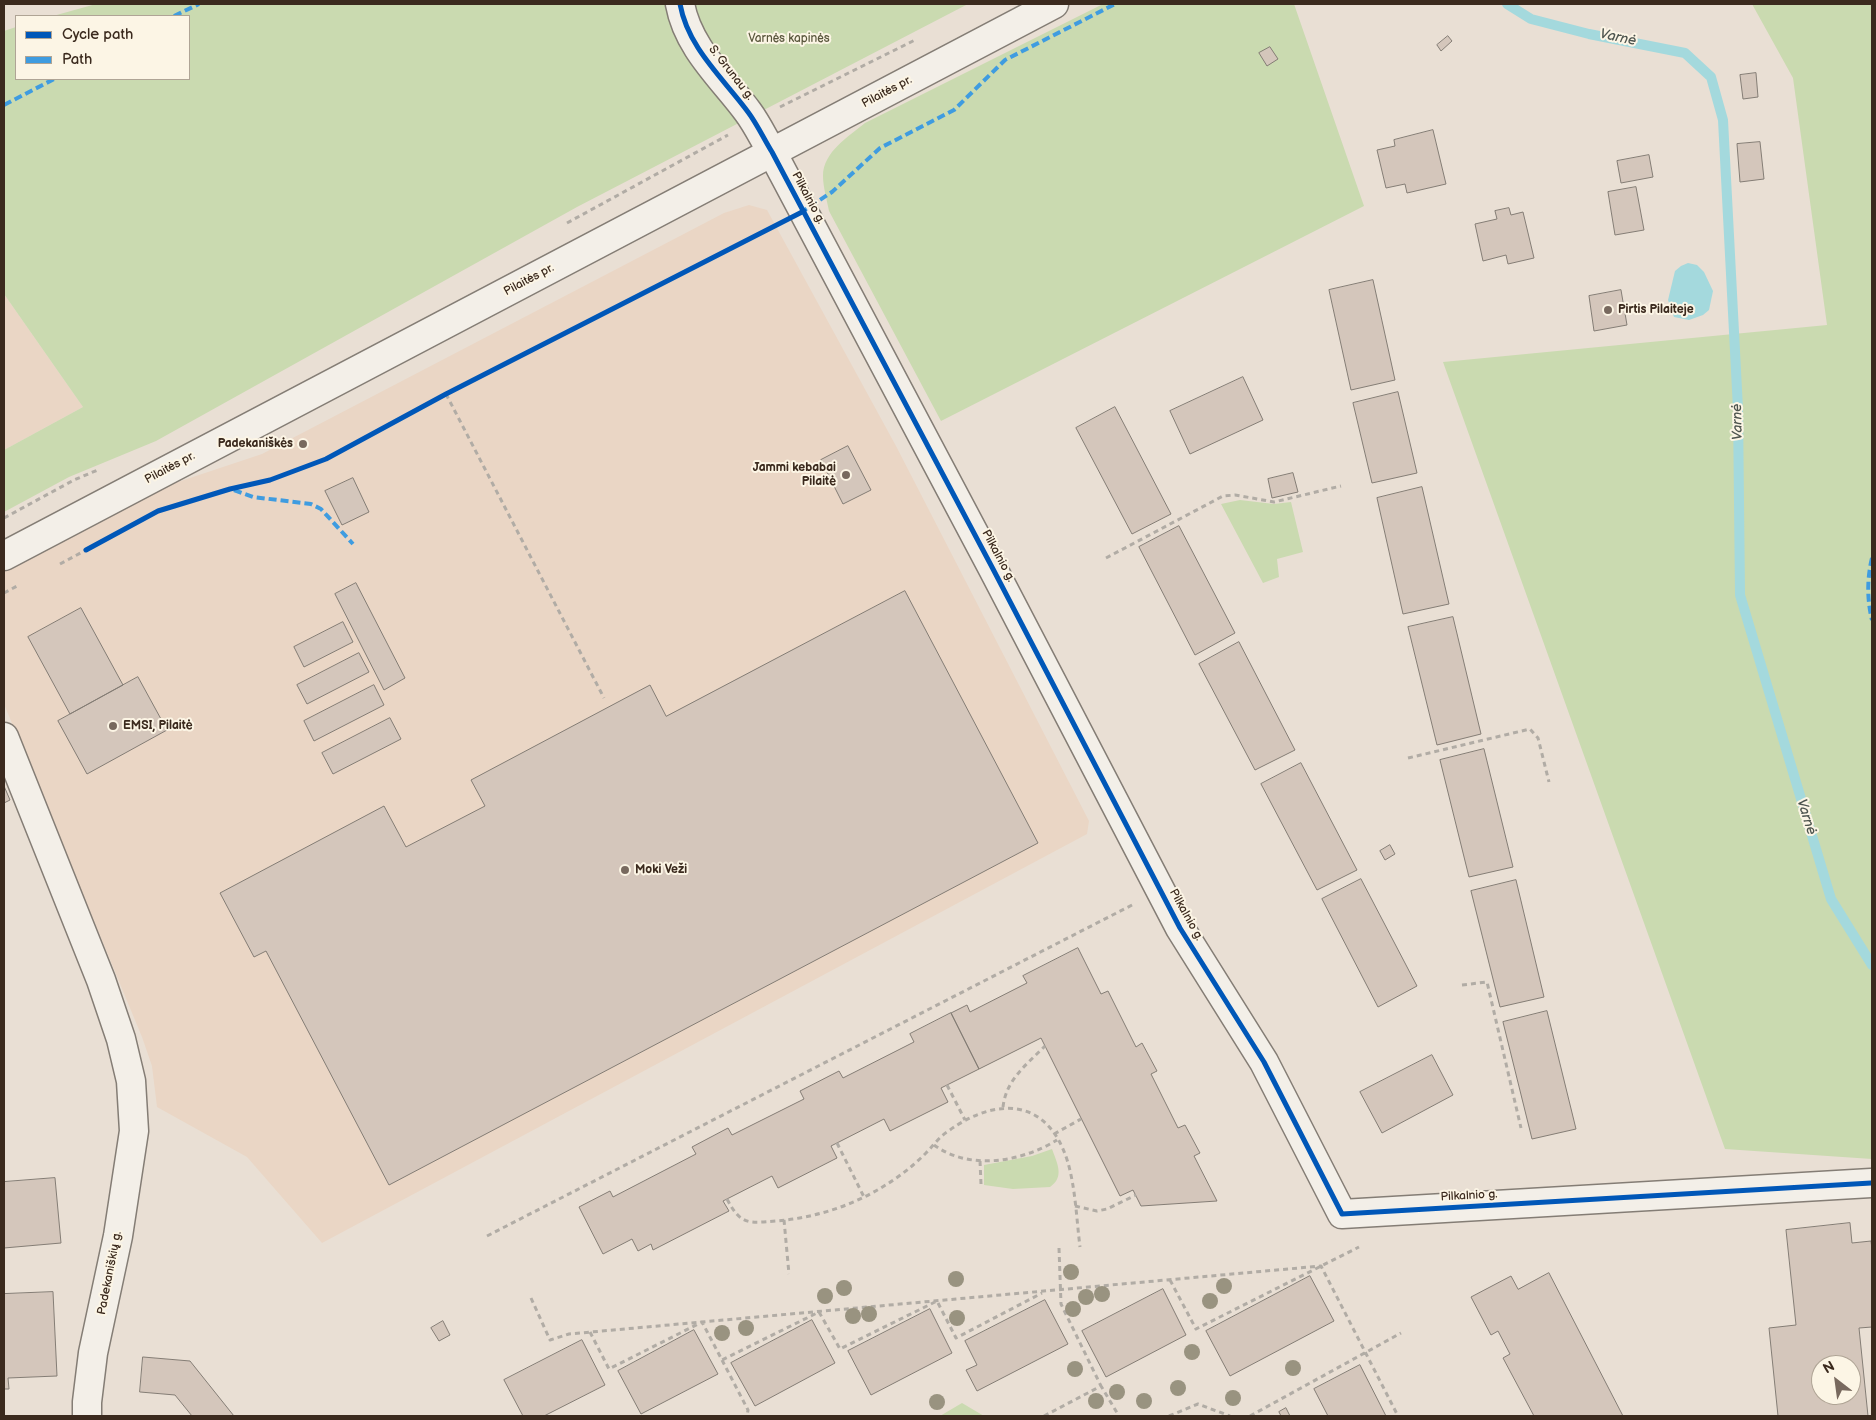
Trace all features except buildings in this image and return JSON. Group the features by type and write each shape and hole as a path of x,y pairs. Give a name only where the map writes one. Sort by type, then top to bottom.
{"street":[{"name":"S. Grunau g.","path":"680,4 696,45 712,68 749,113 772,152"},
{"name":"Pilaitės pr.","path":"4,556 1054,4"},
{"name":"Pilkalnio g.","path":"772,152 1002,584 1180,928 1264,1062 1342,1214 1871,1183"},
{"name":"Padekaniškių g.","path":"4,736 98,971 121,1038 131,1081 134,1131 118,1236 93,1353 87,1416"}],"path":[{"path":"446,394 604,698"},
{"path":"1106,558 1222,496 1235,495 1274,502 1341,486"},
{"path":"1408,758 1530,729 1538,738 1550,782"},
{"path":"487,1236 1138,901"},
{"path":"1462,985 1487,982 1521,1128"},
{"path":"1004,1107 1004,1096 1010,1084 1044,1046"},
{"path":"947,1085 965,1120"},
{"path":"727,1199 740,1219 753,1222 784,1220 833,1210 884,1186 909,1168 945,1133 965,1120 985,1111 1004,1107 1031,1113 1042,1120 1054,1134 1071,1174 1080,1247"},
{"path":"1054,1134 1081,1119"},
{"path":"934,1145 945,1153 980,1161 1010,1159 1042,1149 1057,1140"},
{"path":"837,1143 864,1197"},
{"path":"980,1161 981,1184"},
{"path":"1075,1206 1096,1211 1107,1210 1136,1195"},
{"path":"784,1220 789,1274"},
{"path":"1059,1248 1061,1304 1101,1386 1119,1416"},
{"path":"1170,1280 1196,1329 1359,1248"},
{"path":"531,1298 550,1340 569,1334 1322,1266"},
{"path":"1322,1266 1398,1416"},
{"path":"937,1301 956,1338 1045,1292"},
{"path":"819,1312 840,1349 937,1301"},
{"path":"722,1360 819,1312"},
{"path":"590,1332 609,1369 702,1322"},
{"path":"702,1322 748,1410 748,1416"},
{"path":"1250,1416 1402,1333"},
{"path":"1044,1416 1101,1386"},
{"path":"1169,1416 1198,1404 1230,1416"}],"shaded area":[{"path":"749,205 767,210 896,446 1089,821 1087,834 322,1243 247,1157 157,1107 152,1066 142,1037 4,704 4,571 128,504 169,485 262,454 724,213"},
{"path":"4,294 83,407 4,450"}],"green space":[{"name":"Varnės kapinės","path":"96,4 968,4 577,207 156,441 69,477 4,512 4,450 83,407 4,294 4,31 15,27 15,80 190,80 190,15 57,15"},
{"path":"1103,4 1294,4 1364,206 941,421 829,211 823,176 827,159 838,145 865,123"},
{"path":"1752,4 1872,4 1872,1159 1725,1149 1443,362 1827,325 1793,78"},
{"path":"1240,500 1274,504 1291,502 1303,552 1277,559 1279,577 1263,583 1221,504"},
{"path":"1052,1149 1059,1174 1055,1183 1050,1187 1013,1189 984,1185 984,1165 1032,1156"},
{"path":"962,1403 984,1416 940,1416"}],"water":[{"path":"1688,263 1697,265 1704,272 1713,291 1709,310 1703,315 1689,320 1674,317 1668,300 1675,271"}],"waterway":[{"name":"Varnė","path":"1507,4 1531,19 1589,34 1685,53 1711,77 1723,120 1738,409 1740,595 1831,899 1872,965"}],"marked path":[{"path":"176,15 199,4"},
{"path":"800,213 832,192 880,148 954,110 1005,60 1115,4"},
{"path":"4,105 52,80"},
{"path":"234,490 253,497 311,504 321,509 353,544"},
{"path":"1872,558 1868,589 1872,620"}],"cycle path":[{"path":"680,4 684,20 698,49 748,112 772,152 993,569 1180,928 1264,1062 1342,1214 1871,1183"},
{"path":"86,550 158,511 230,489 270,480 326,459 446,394 804,211"}],"place":[{"name":"Pirtis Pilaiteje","path":"1608,310"},
{"name":"Padekaniškės","path":"303,444"},
{"name":"Jammi kebabai Pilaitė","path":"846,475"},
{"name":"EMSI, Pilaitė","path":"113,726"},
{"name":"Moki Veži","path":"625,870"}]}
